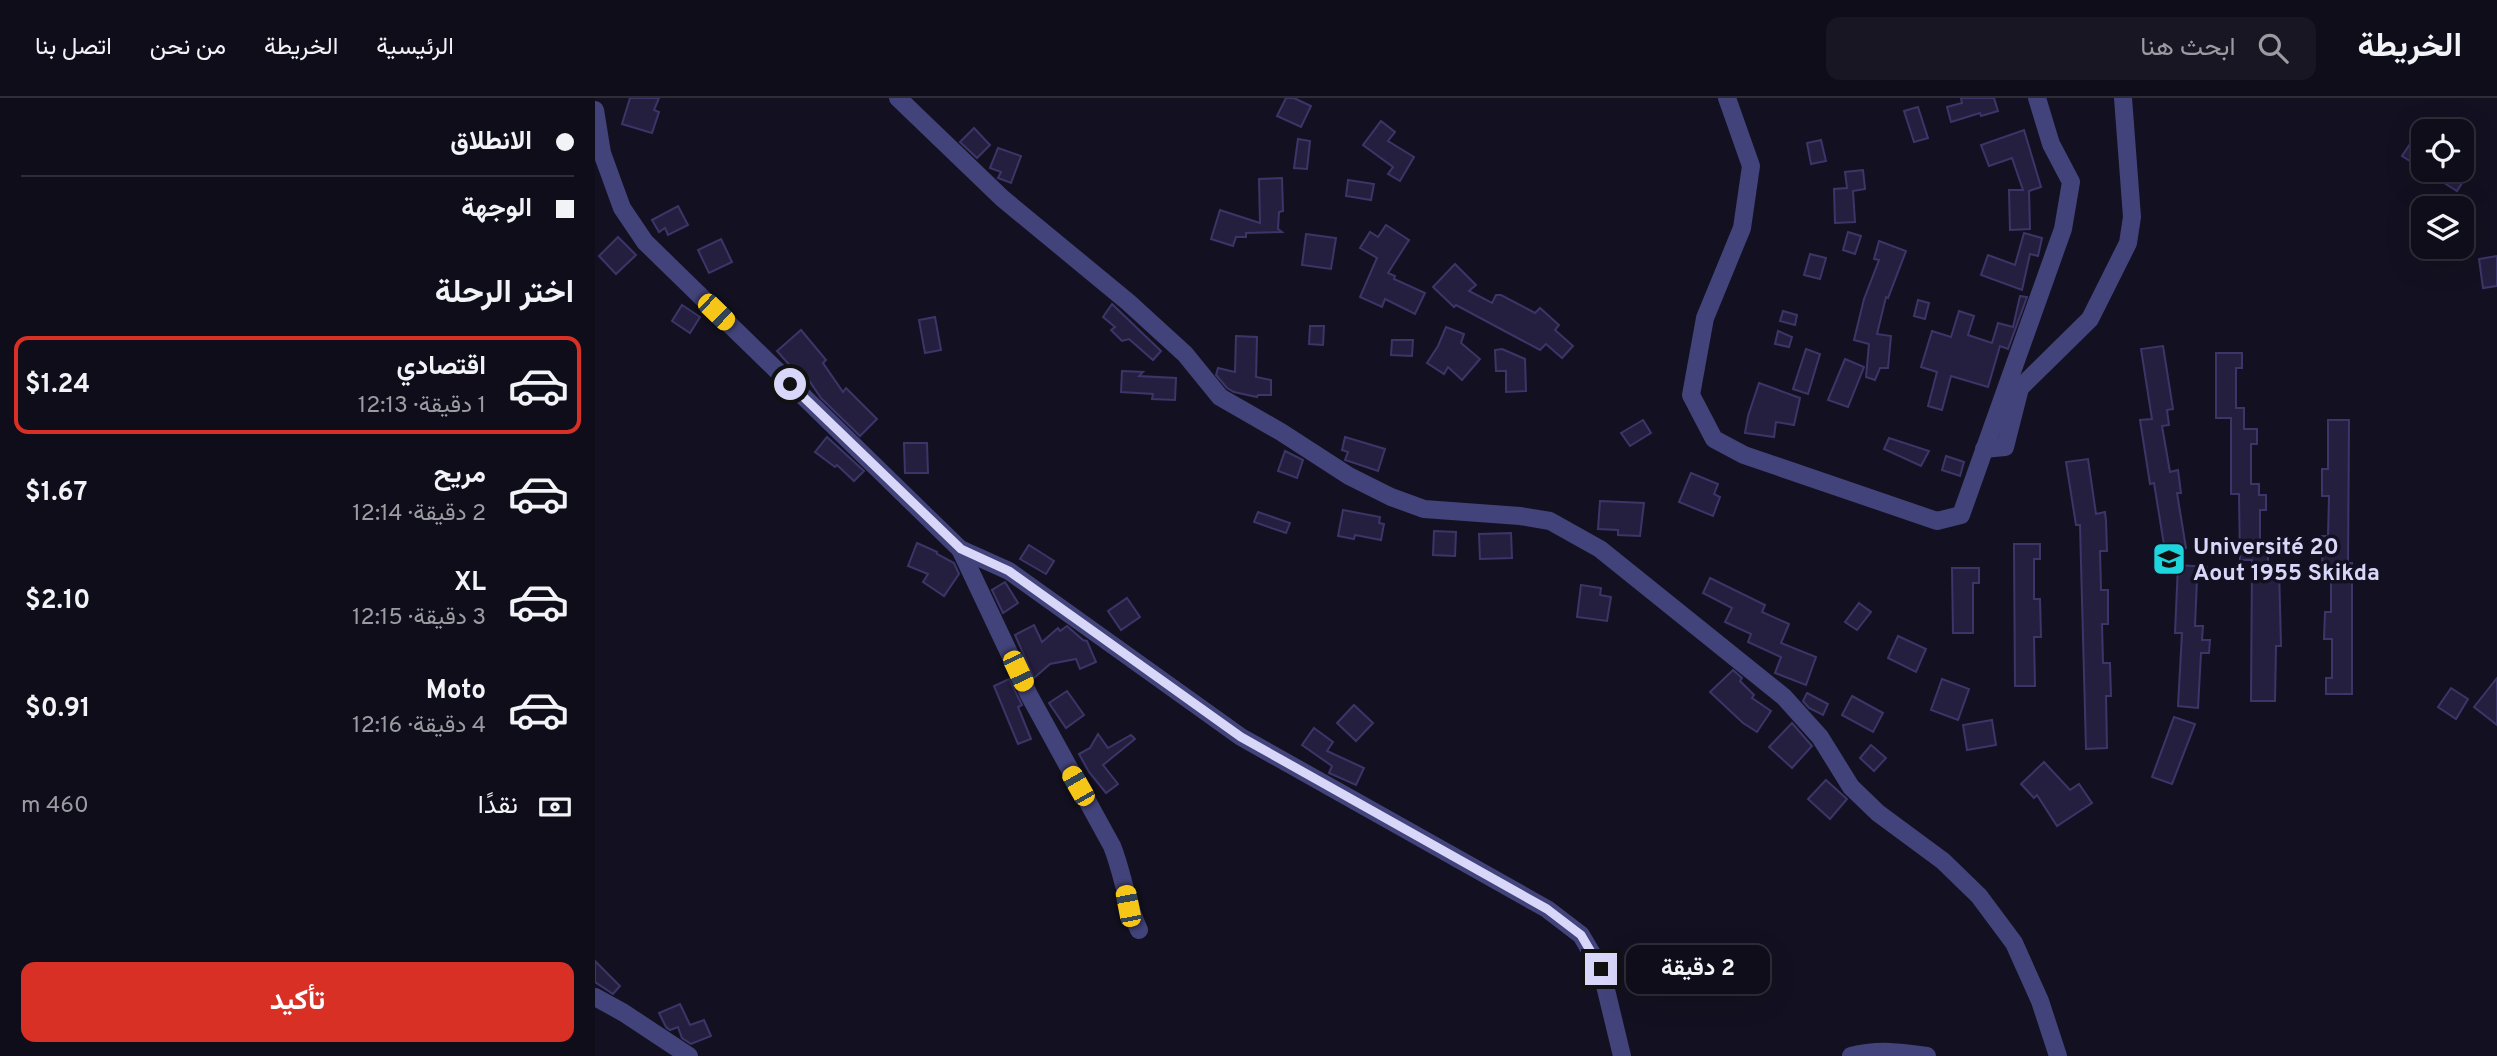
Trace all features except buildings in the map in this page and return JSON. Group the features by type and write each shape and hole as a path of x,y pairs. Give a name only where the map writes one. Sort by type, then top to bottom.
{"street":[{"path":"898,98 1002,198 1128,302 1185,354 1220,397 1349,476 1391,497 1424,509 1520,516 1549,522 1600,549 1784,697 1820,737 1851,787 1878,813 1943,861 1979,896 2014,943 2040,1001 2059,1056"},
{"path":"1727,98 1751,166 1742,228 1705,318 1691,395 1714,439 1744,455 1937,520 1961,514 2063,229 2071,182 2051,144 2037,98"},
{"path":"1984,449 2005,447 2020,388 2089,319 2129,243 2132,217 2123,98"},
{"path":"595,110 602,153 622,208 645,243 961,549 1009,571 1241,737 1547,909 1581,935 1601,969 1622,1056"},
{"path":"961,549 1029,695 1112,846 1119,864 1128,906 1139,930"},
{"path":"595,997 689,1056"},
{"path":"1851,1056 1894,1051 1927,1056"}],"place":[{"name":"Université 20 Aout 1955 Skikda","path":"2169,559"}],"route":[{"path":"790,384 961,549 1009,571 1241,737 1547,909 1581,935 1601,969"}]}
